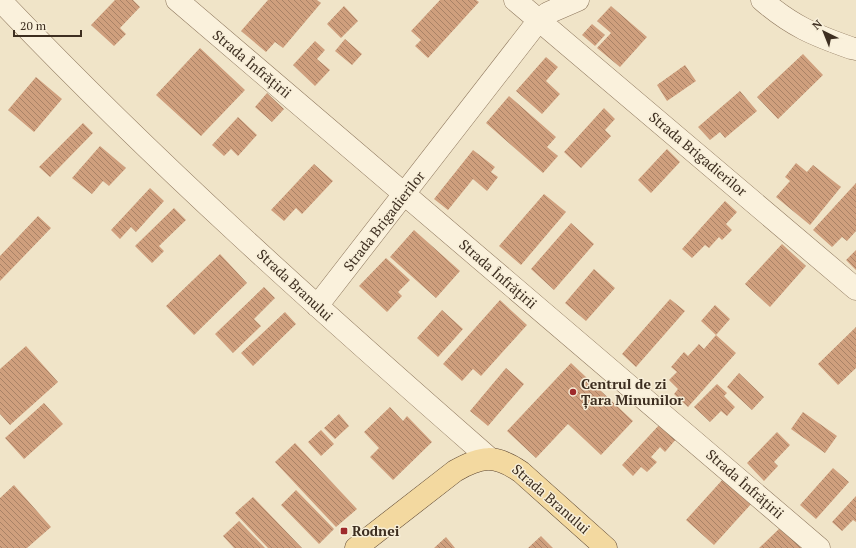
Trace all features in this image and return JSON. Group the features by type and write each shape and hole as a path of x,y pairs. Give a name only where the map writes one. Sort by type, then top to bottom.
{"main road":[{"path":"356,548 455,471 471,462 489,458"},
{"name":"Strada Branului","path":"489,458 506,462 521,472 606,548"}],"street":[{"name":"Strada Branului","path":"0,0 122,125 317,306 489,458"},
{"name":"Strada Înfrățirii","path":"177,0 819,548"},
{"name":"Strada Brigadierilor","path":"515,0 856,289"},
{"name":"Strada Brigadierilor","path":"317,306 539,20 548,12 578,0"},
{"path":"762,0 783,18 813,34 856,49"}],"building":[{"path":"115,0 133,0 140,7 120,28 126,34 114,46 91,25"},
{"path":"268,0 317,0 321,3 283,48 275,42 266,52 241,31"},
{"path":"440,0 476,0 479,2 428,58 415,46 421,40 411,31"},
{"path":"344,6 358,21 341,38 327,24"},
{"path":"611,6 647,37 620,67 597,48 611,33 597,21"},
{"path":"592,24 605,35 595,46 582,35"},
{"path":"345,39 362,54 352,65 335,51"},
{"path":"315,41 325,50 317,59 330,70 315,86 293,65"},
{"path":"200,48 245,90 201,136 156,95"},
{"path":"803,54 823,75 778,119 757,97"},
{"path":"546,57 558,67 546,81 560,94 542,114 516,91"},
{"path":"685,65 696,81 667,101 657,85"},
{"path":"36,77 62,99 34,132 8,110"},
{"path":"740,91 757,111 725,138 720,132 710,140 698,127"},
{"path":"267,93 284,109 272,122 255,107"},
{"path":"509,96 556,137 547,147 558,156 543,173 486,123"},
{"path":"604,108 615,119 605,130 611,136 581,168 564,152"},
{"path":"238,117 257,135 238,156 231,149 224,156 212,145"},
{"path":"83,123 93,133 50,177 39,167"},
{"path":"100,146 126,168 109,186 103,181 92,194 72,178"},
{"path":"667,149 680,162 651,193 638,180"},
{"path":"473,150 495,167 491,172 498,177 487,191 473,179 448,210 434,199"},
{"path":"796,163 807,172 813,165 841,187 810,225 776,197 790,181 785,177"},
{"path":"314,164 333,181 302,214 296,208 284,221 271,210"},
{"path":"856,183 856,231 847,241 842,237 832,247 813,230"},
{"path":"150,188 164,201 136,232 131,227 120,239 111,230"},
{"path":"544,194 566,212 521,265 499,246"},
{"path":"725,201 737,212 726,224 732,230 722,240 719,237 709,248 705,245 692,258 682,249"},
{"path":"174,208 186,220 159,246 164,251 152,263 135,246"},
{"path":"38,216 51,228 0,281 0,256"},
{"path":"571,223 594,244 554,290 531,269"},
{"path":"414,230 460,271 436,298 390,257"},
{"path":"782,244 806,266 770,307 745,284"},
{"path":"856,250 856,270 846,260"},
{"path":"220,254 247,283 194,335 166,306"},
{"path":"386,258 410,280 398,292 402,296 387,312 359,286"},
{"path":"594,269 615,288 586,321 565,303"},
{"path":"264,287 275,298 254,319 261,326 233,353 215,334"},
{"path":"670,299 685,311 636,367 622,354"},
{"path":"500,300 527,325 481,376 473,369 462,381 443,364"},
{"path":"715,305 730,319 716,335 701,321"},
{"path":"442,310 463,329 438,357 417,338"},
{"path":"285,312 296,324 253,366 241,353"},
{"path":"856,327 856,368 838,385 818,364"},
{"path":"716,335 736,353 688,407 674,394 678,389 669,380 677,372 671,367 684,352 688,356 699,344 704,349"},
{"path":"26,346 58,382 10,425 0,414 0,369"},
{"name":"Centrul de zi Țara Minunilor","path":"571,363 633,421 601,455 568,424 536,458 507,431"},
{"path":"506,368 524,384 488,426 470,411"},
{"path":"739,373 764,397 752,410 727,387"},
{"path":"717,384 727,393 724,396 735,407 727,416 721,411 710,422 694,407"},
{"path":"44,403 63,424 24,459 5,438"},
{"path":"390,407 403,421 407,416 432,442 393,480 370,457 379,448 364,432"},
{"path":"803,412 837,436 825,453 791,429"},
{"path":"339,414 349,426 335,439 324,428"},
{"path":"661,423 677,438 665,452 660,447 651,457 657,462 647,472 641,467 633,476 622,465"},
{"path":"321,430 334,444 321,456 308,442"},
{"path":"777,432 790,445 774,462 778,466 764,481 747,463"},
{"path":"295,443 357,509 336,527 275,462"},
{"path":"833,468 849,482 816,519 800,505"},
{"path":"724,478 752,503 714,545 686,520"},
{"path":"14,485 51,527 27,548 0,548 0,498"},
{"path":"296,490 334,529 319,544 281,505"},
{"path":"856,496 856,522 853,520 842,531 832,522"},
{"path":"253,497 302,548 268,548 235,513"},
{"path":"239,521 265,548 234,548 223,536"},
{"path":"781,527 802,548 759,548"},
{"path":"541,536 553,548 528,548"},
{"path":"446,537 455,548 434,548"}],"place":[{"name":"Centrul de zi Țara Minunilor","path":"573,392"},
{"name":"Rodnei","path":"344,531"}]}
